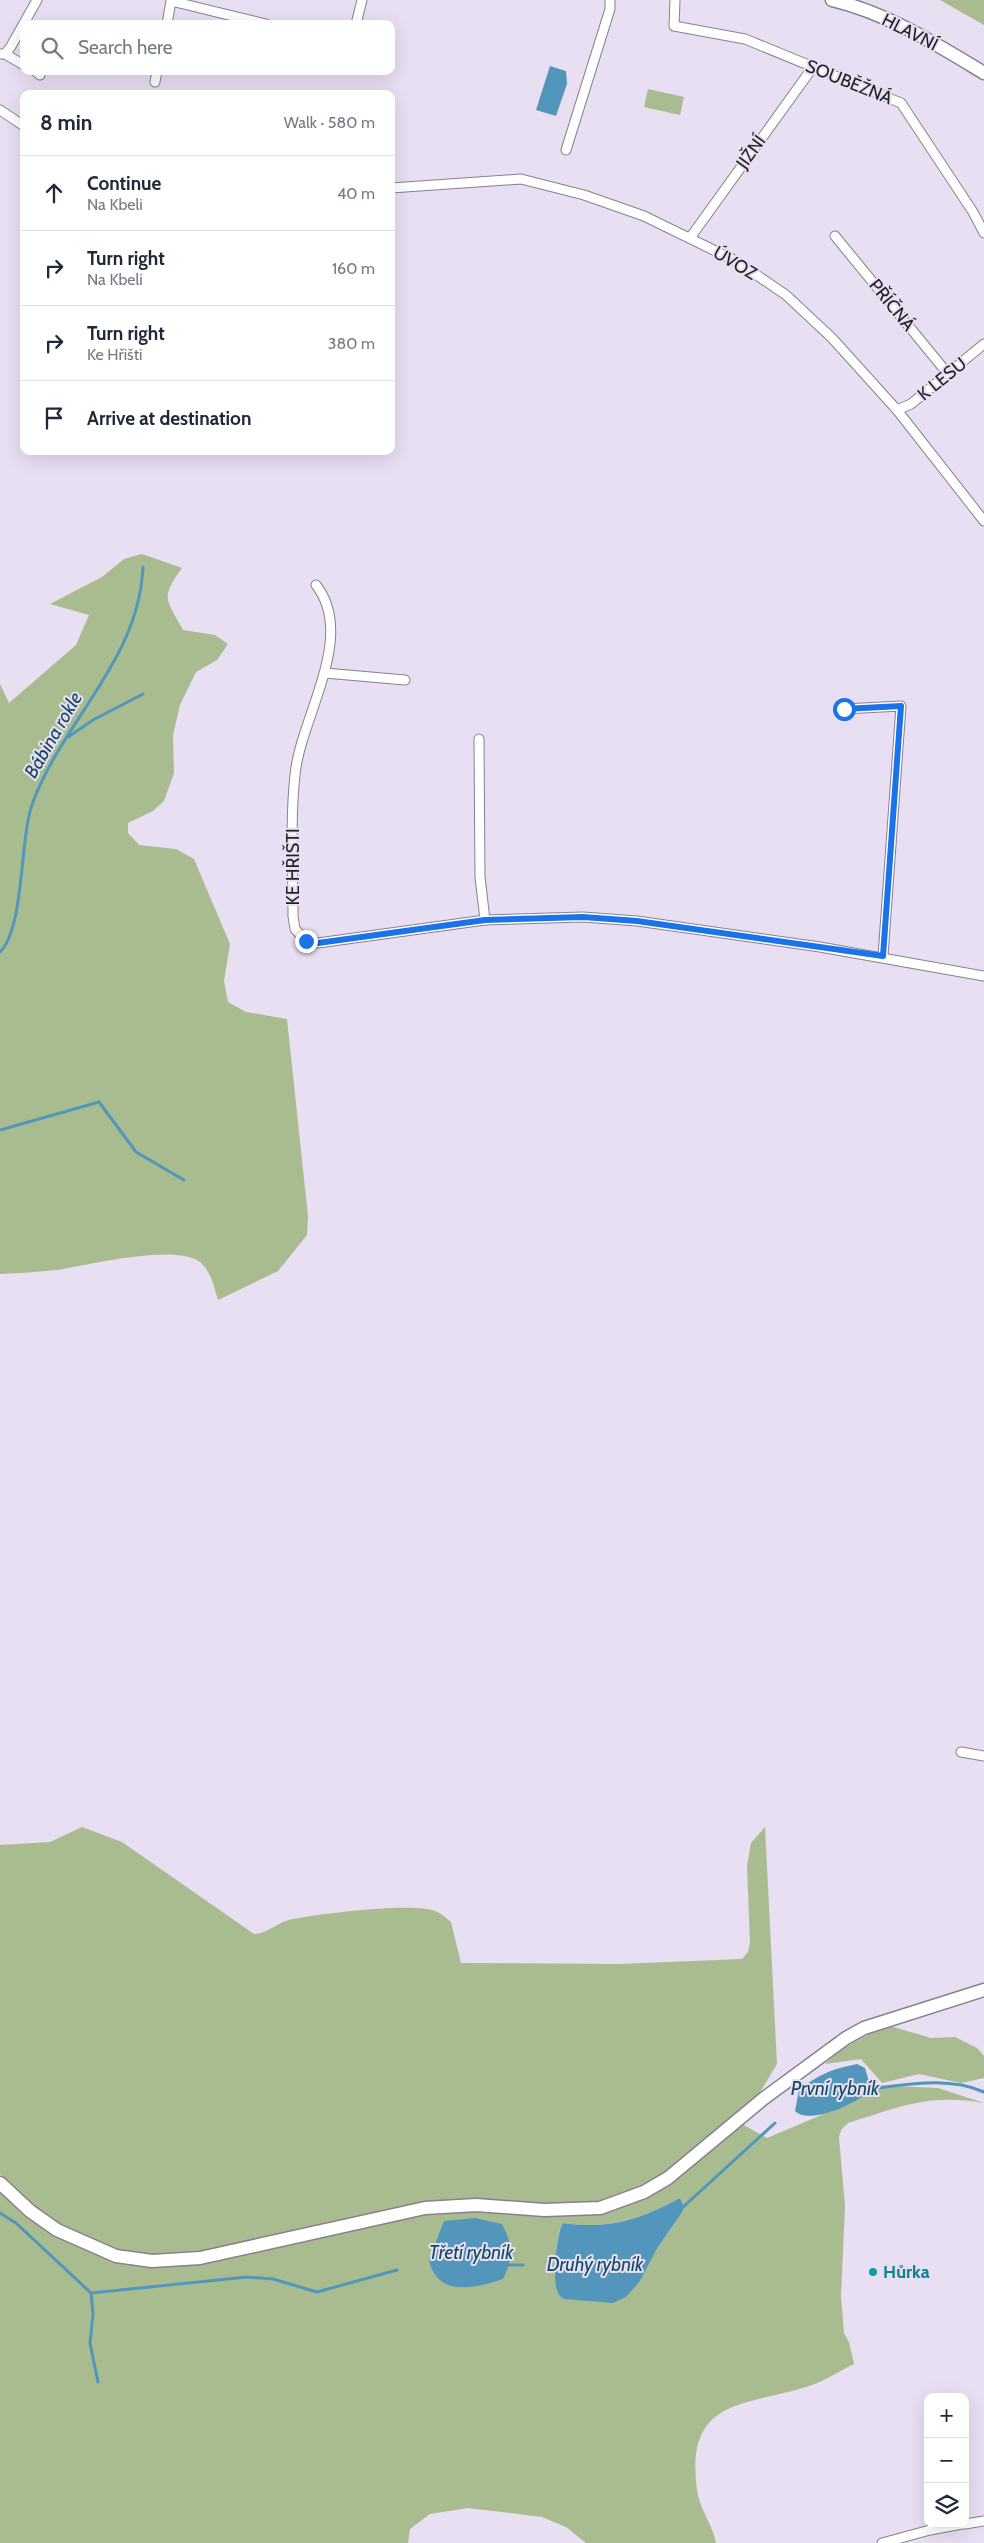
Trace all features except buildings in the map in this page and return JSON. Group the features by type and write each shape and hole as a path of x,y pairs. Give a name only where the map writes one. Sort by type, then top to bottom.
{"street":[{"path":"24,20 37,0"},
{"path":"357,20 362,0"},
{"path":"566,150 610,9 610,0"},
{"name":"SOUBĚŽNÁ","path":"675,0 674,26 737,37 901,103 973,212 984,232"},
{"name":"HLAVNÍ","path":"832,0 863,8 907,29 984,73"},
{"path":"168,20 172,1 250,20"},
{"path":"20,26 2,54 20,63"},
{"name":"JIŽNÍ","path":"690,238 813,67"},
{"path":"155,82 156,75"},
{"path":"0,110 20,123"},
{"name":"ÚVOZ","path":"395,188 521,179 606,202 644,216 736,261 786,295 832,338 897,410 984,521"},
{"name":"PŘÍČNÁ","path":"835,236 948,374"},
{"name":"K LESU","path":"897,410 912,404 984,344"},
{"name":"KE HŘIŠTI","path":"316,585 328,607 330,622 325,673 310,714 295,772 293,916 295,929 306,941 318,943 485,920 583,917 637,921 883,956 984,976"},
{"path":"325,673 405,680"},
{"path":"844,709 901,706 883,956"},
{"path":"479,739 480,877 485,920"},
{"path":"961,1752 984,1756"},
{"path":"0,2183 30,2211 57,2230 116,2256 152,2261 200,2258 425,2208 476,2205 544,2210 600,2208 644,2192 668,2178 763,2099 846,2038 864,2028 984,1990"},
{"path":"969,2523 984,2521"},
{"path":"882,2543 941,2528"}],"green space":[{"path":"940,0 984,0 984,25"},
{"path":"648,89 684,97 680,115 644,107"},
{"path":"142,554 182,568 170,586 168,599 169,605 183,630 215,635 228,644 217,660 196,672 180,705 173,735 174,773 164,801 153,811 128,823 128,833 139,845 176,849 194,859 230,944 224,981 228,1002 246,1012 287,1019 308,1216 307,1235 278,1271 218,1300 204,1266 200,1262 188,1257 152,1255 109,1260 57,1270 0,1274 0,684 9,703 76,645 89,615 50,604 102,577 124,559"},
{"path":"82,1827 122,1842 254,1934 259,1934 289,1920 319,1915 386,1908 424,1909 437,1912 451,1922 461,1963 620,1964 742,1959 748,1952 750,1943 747,1866 751,1843 765,1827 777,2064 759,2094 664,2173 642,2186 599,2202 544,2203 476,2199 424,2202 199,2252 152,2255 118,2250 60,2225 34,2206 0,2174 0,1845 50,1842"},
{"path":"890,2026 931,2038 955,2037 977,2048 984,2056 984,2078 961,2083 919,2074 882,2083 861,2059 825,2064 855,2042"},
{"path":"871,2085 938,2088 984,2103 947,2100 914,2103 848,2123 841,2130 839,2137 845,2206 841,2296 844,2333 849,2342 854,2364 809,2386 742,2404 724,2411 710,2422 700,2437 696,2460 697,2490 700,2503 716,2543 586,2543 566,2527 542,2517 468,2508 430,2514 410,2529 408,2543 0,2543 0,2192 26,2216 54,2236 115,2262 152,2267 201,2264 426,2214 476,2211 601,2214 647,2197 742,2124 767,2138 831,2111 871,2089","holes":["680,2198 684,2207 658,2247 640,2281 558,2293 556,2247 563,2223 580,2225 609,2224 651,2212"]}],"water":[{"path":"550,66 566,71 567,84 556,116 536,110"},
{"name":"První rybník","path":"857,2064 865,2068 871,2089 865,2094 846,2106 823,2114 802,2115 795,2111 799,2090 806,2084 826,2073"},
{"name":"Druhý rybník","path":"680,2198 684,2207 683,2211 658,2247 640,2281 626,2297 613,2303 564,2299 559,2295 555,2279 556,2258 558,2237 563,2223 580,2225 610,2224 638,2217"},
{"name":"Třetí rybník","path":"475,2218 502,2224 510,2245 509,2265 503,2279 470,2287 449,2285 440,2280 433,2272 429,2260 444,2221"}],"waterway":[{"name":"Bábina rokle","path":"0,952 8,940 14,923 25,838 33,802 46,772 115,660 128,631 138,600 143,567"},
{"path":"68,737 93,720 143,694"},
{"path":"0,1130 99,1102 136,1152 184,1180"},
{"path":"869,2089 941,2083 956,2084 984,2092"},
{"path":"682,2208 775,2123"},
{"path":"0,2213 16,2223 91,2293 247,2277 273,2279 317,2292 397,2270"},
{"path":"506,2265 523,2265"},
{"path":"91,2293 93,2314 90,2343 98,2382"}],"place":[{"name":"Hůrka","path":"873,2272"}],"route":[{"path":"306,941 318,943 354,936 485,920 583,917 637,921 883,956 901,706 844,709"}]}
